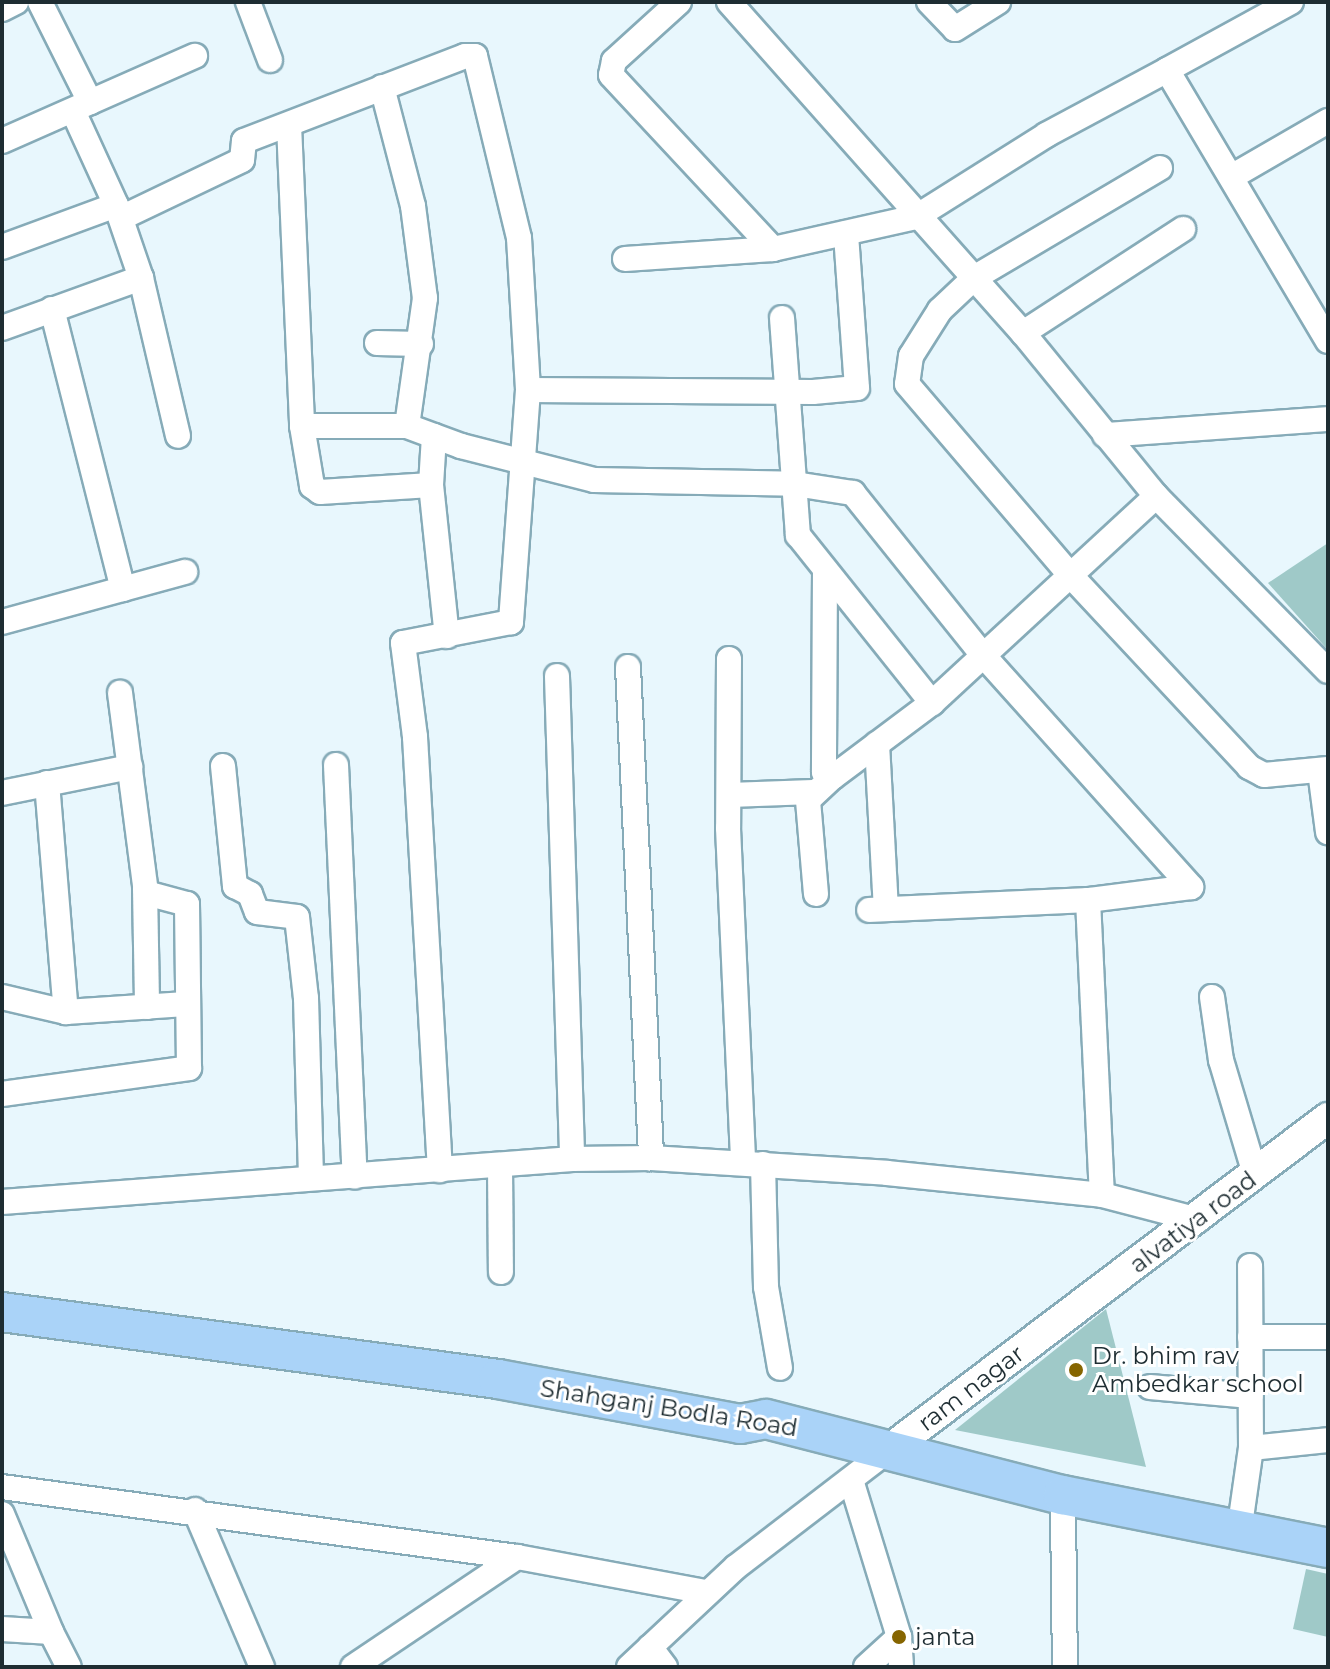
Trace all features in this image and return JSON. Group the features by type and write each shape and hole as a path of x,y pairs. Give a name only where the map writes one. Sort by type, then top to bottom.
{"main road":[{"name":"Shahganj Bodla Road","path":"2,1312 498,1379 740,1424 755,1439 868,1466"},
{"path":"868,1466 1063,1509 1328,1560"},
{"path":"868,1466 1328,1548"}],"street":[{"path":"2,9 16,2"},
{"path":"40,2 82,106 141,278 178,436"},
{"path":"248,2 270,60"},
{"path":"679,2 614,61 611,75 773,249"},
{"path":"729,2 916,217 1023,333 1156,496 1328,671"},
{"path":"929,2 955,29 998,2"},
{"path":"625,259 773,249 916,217 1046,135 1287,3"},
{"path":"2,141 195,56"},
{"path":"2,247 118,211 242,160 244,141 382,87 475,56 519,238 528,390 511,622 447,636 409,638 403,643 415,737 440,1170"},
{"path":"1167,70 1233,176 1328,341"},
{"path":"382,87 422,263 421,344 407,426"},
{"path":"1233,176 1328,121"},
{"path":"289,125 302,426 315,492 431,485"},
{"path":"1160,168 974,278 933,322 911,356 907,384 1072,577 1255,773 1324,770 1328,832"},
{"path":"1023,333 1183,229"},
{"path":"528,390 791,392 860,386 846,233"},
{"path":"2,328 141,278"},
{"path":"52,309 123,589"},
{"path":"782,318 791,392 798,535 932,703"},
{"path":"377,343 421,344"},
{"path":"1105,435 1328,419"},
{"path":"302,426 407,426 522,463 594,480 795,484 853,493 983,655 1191,887 1088,900 877,909 877,744"},
{"path":"434,436 431,485 447,636"},
{"path":"816,894 808,800 813,792 932,703 1072,577 1156,496"},
{"path":"825,570 824,772 833,777"},
{"path":"2,622 185,572"},
{"path":"729,659 729,795 753,1164 766,1287 780,1368"},
{"path":"628,667 651,1158"},
{"path":"557,676 572,1159"},
{"path":"120,693 145,888 147,1007"},
{"path":"336,765 355,1177"},
{"path":"223,766 235,886 250,894 257,912 297,917 306,998 311,1178"},
{"path":"2,793 130,767"},
{"path":"47,783 66,1012"},
{"path":"729,795 813,792"},
{"path":"2,1094 186,1071 187,904 181,898 151,898 145,888"},
{"path":"1088,900 1102,1195"},
{"path":"2,997 66,1012 186,1004"},
{"path":"1212,997 1221,1060 1255,1174"},
{"name":"alvatiya road","path":"1057,1324 1198,1220 1328,1118"},
{"path":"2,1202 572,1159 651,1158 1102,1195 1198,1220"},
{"path":"500,1166 501,1272"},
{"path":"1239,1532 1251,1448 1250,1266"},
{"name":"ram nagar","path":"868,1466 1057,1324"},
{"path":"1250,1337 1328,1337"},
{"path":"1150,1387 1251,1396"},
{"path":"1251,1448 1328,1440"},
{"path":"629,1667 706,1592 868,1466 899,1637 901,1667"},
{"path":"2,1487 195,1510 517,1557 706,1592"},
{"path":"1063,1509 1065,1667"},
{"path":"195,1510 262,1667"},
{"path":"2,1514 51,1632 69,1667"},
{"path":"353,1667 517,1557"},
{"path":"2,1629 51,1632"},
{"path":"866,1667 899,1637"},
{"path":"650,1647 665,1667"}],"building":[{"path":"1328,543 1328,650 1268,583"},
{"name":"Dr. bhim rav Ambedkar school","path":"1106,1309 1146,1467 955,1430"},
{"path":"1306,1569 1328,1574 1328,1637 1293,1629"}],"place":[{"name":"Dr. bhim rav Ambedkar school","path":"1076,1370"},
{"name":"janta","path":"899,1637"}]}
